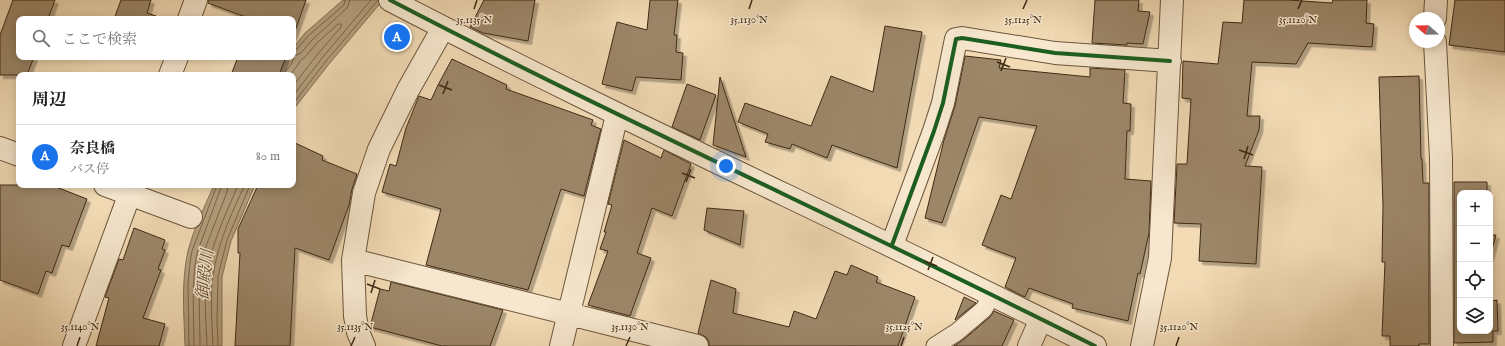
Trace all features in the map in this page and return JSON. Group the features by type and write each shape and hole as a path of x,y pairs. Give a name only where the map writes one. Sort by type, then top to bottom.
{"street":[{"path":"190,16 196,0"},
{"path":"1142,346 1160,258 1172,0"},
{"path":"1435,12 1436,0"},
{"path":"391,1 617,115 892,245 1095,346"},
{"path":"364,346 358,332 355,316 353,260 364,193 379,149 408,90 443,28"},
{"path":"892,245 943,103 956,39 962,38 1055,53 1170,61"},
{"path":"1435,48 1440,158 1442,346"},
{"path":"171,72 175,60"},
{"path":"561,346 617,115"},
{"path":"0,148 16,154"},
{"path":"121,188 132,190 191,217"},
{"path":"74,346 132,190"},
{"path":"353,260 697,346"},
{"path":"1029,346 1042,319"}],"lane":[{"path":"935,346 957,332 984,309 992,294"}],"water":[{"path":"343,0 383,0 329,64 296,106 296,72 274,72 284,60 296,60 296,44 305,33"},
{"name":"御殿川","path":"213,188 254,188 231,241 222,277 222,346 185,346 184,274 188,251 200,217"}],"building":[{"path":"13,0 55,0 49,16 16,16 16,60 33,60 28,72 16,72 16,75 0,75 0,35"},
{"path":"121,0 151,0 147,13 156,16 115,16"},
{"path":"208,0 306,0 296,28 296,16 243,16 208,3"},
{"path":"484,0 535,0 528,41 483,33 470,27"},
{"path":"650,0 678,0 674,35 677,35 676,52 683,53 681,80 636,77 632,91 602,84 617,22 647,30"},
{"path":"1095,0 1139,0 1138,11 1150,12 1143,44 1127,43 1127,45 1092,43"},
{"path":"1244,0 1288,0 1332,3 1333,0 1367,0 1366,23 1374,24 1372,47 1308,43 1296,64 1252,62 1247,116 1260,116 1259,130 1245,166 1262,167 1256,264 1199,261 1201,224 1174,223 1177,164 1187,164 1191,99 1182,98 1183,61 1218,64 1223,22 1242,23"},
{"path":"1455,0 1505,0 1505,52 1449,45"},
{"path":"885,26 922,32 897,168 832,145 827,158 792,144 790,149 765,142 768,134 738,122 745,103 811,126 831,76 873,92"},
{"path":"965,56 1001,60 999,68 1090,77 1090,68 1125,70 1123,103 1131,104 1130,131 1127,131 1125,179 1151,181 1149,233 1140,274 1138,273 1128,321 1072,308 1073,304 1029,288 1025,297 1005,287 1016,258 982,245 1001,195 1011,199 1037,126 979,117 942,223 925,218 944,140 955,106"},
{"path":"452,59 507,85 506,89 593,120 591,125 601,129 584,196 561,189 528,290 426,265 441,209 382,192 390,164 396,166 406,128 419,96 431,100"},
{"path":"237,60 285,60 280,72 232,72"},
{"path":"1419,76 1423,183 1429,183 1429,344 1419,344 1419,346 1390,346 1390,336 1382,336 1385,262 1382,262 1383,206 1379,77"},
{"path":"720,77 746,157 713,145"},
{"path":"687,84 716,95 700,140 672,127"},
{"path":"624,140 661,158 664,150 691,164 672,216 652,208 637,253 651,258 630,316 588,305 608,251 600,249 606,232 604,232 612,205 608,204"},
{"path":"296,143 323,156 322,160 357,174 349,205 329,260 295,248 290,346 235,346 240,253 238,253 238,229 257,188 296,188"},
{"path":"1454,182 1487,182 1487,190 1457,190 1457,334 1493,334 1493,342 1454,343"},
{"path":"0,185 16,185 16,188 59,188 87,199 69,247 62,245 52,273 46,271 38,294 0,280"},
{"path":"707,208 744,211 740,245 704,230"},
{"path":"134,228 165,240 162,249 165,250 158,269 161,270 143,318 165,324 159,346 96,346 109,298 105,297 119,259 123,260"},
{"path":"1493,235 1496,235 1493,246"},
{"path":"851,265 878,277 876,282 915,297 898,346 709,346 709,342 706,337 698,333 711,280 736,289 733,313 789,327 794,311 816,319 835,271 847,275"},
{"path":"391,282 503,310 490,346 442,346 370,327 380,289 389,291"},
{"path":"964,297 976,303 955,320"},
{"path":"1497,300 1498,331 1493,331 1493,301"},
{"path":"994,311 1014,320 1002,346 954,346 990,317"}],"cycle path":[{"path":"390,0 565,89 919,259 1095,346"},
{"path":"892,245 943,103 956,39 962,38 1055,53 1170,61"}],"place":[{"name":"奈良橋","path":"397,37"}]}
